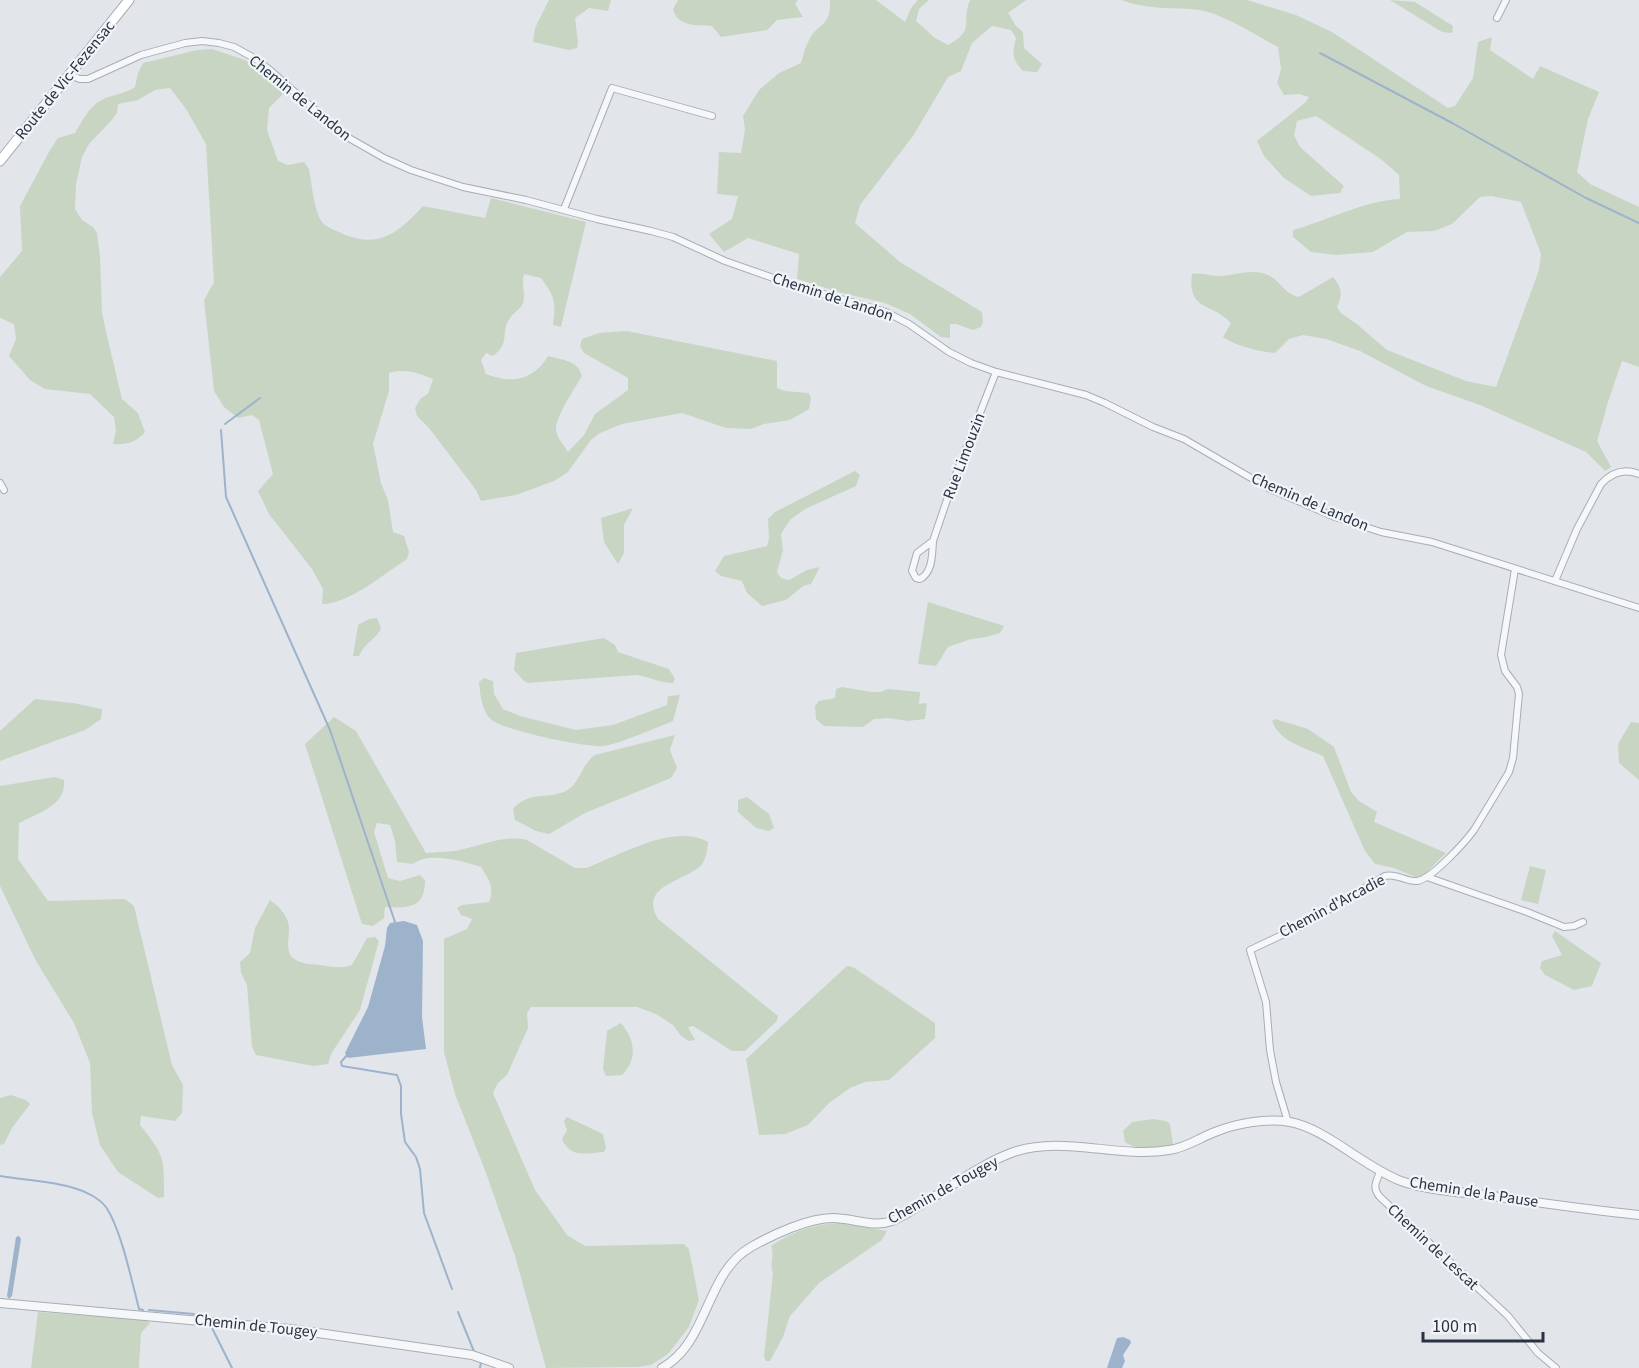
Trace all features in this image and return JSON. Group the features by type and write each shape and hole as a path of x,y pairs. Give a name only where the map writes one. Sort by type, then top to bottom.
{"main road":[{"name":"Route de Vic-Fezensac","path":"0,161 129,0"}],"street":[{"path":"1497,18 1506,0"},
{"name":"Chemin de Landon","path":"69,75 80,79 88,78 141,55 184,43 219,42 234,47 254,58 342,134 384,159 464,187 564,209 673,237 725,261 796,286 886,312 909,324 949,352 996,372 1086,395 1105,403 1153,427 1184,439 1270,489 1335,517 1381,532 1432,542 1639,608"},
{"path":"564,209 612,88 712,116"},
{"name":"Rue Limouzin","path":"933,541 917,553 912,571 916,578 920,579 927,575 933,541 953,482 996,372"},
{"path":"1555,581 1577,529 1601,484 1606,478 1619,471 1639,474"},
{"path":"1515,569 1501,655 1504,671 1517,687 1519,694 1513,758 1509,772 1468,839 1427,877 1564,927 1582,922"},
{"name":"Chemin d'Arcadie","path":"1288,1122 1276,1082 1270,1050 1266,1002 1250,950 1300,926 1385,876 1393,874 1415,881 1427,877"},
{"name":"Chemin de la Pause","path":"1288,1122 1305,1126 1380,1172 1402,1181 1438,1189 1639,1215"},
{"name":"Chemin de Tougey","path":"662,1368 681,1355 726,1271 736,1258 749,1248 792,1228 835,1218 872,1224 894,1220 994,1161 1034,1147 1062,1146 1152,1152 1191,1144 1228,1127 1251,1123 1288,1122"},
{"name":"Chemin de Lescat","path":"1380,1172 1375,1184 1376,1193 1508,1316 1538,1353 1556,1368"},
{"name":"Chemin de Tougey","path":"0,1303 290,1329 472,1356 509,1368"}],"green space":[{"path":"549,0 611,0 608,11 589,8 575,18 577,48 569,50 533,42 535,28"},
{"path":"678,0 798,0 795,4 803,17 777,20 767,30 721,37 712,26 688,24 679,19 673,9"},
{"path":"830,0 876,0 905,22 911,8 918,0 929,0 919,9 916,21 935,38 948,45 965,30 970,0 1026,0 1008,13 1023,32 1024,48 1042,64 1037,72 1023,71 1015,60 1016,38 1011,30 992,26 972,43 961,71 948,77 913,136 860,205 855,223 900,262 982,312 981,327 973,330 950,324 950,338 941,337 910,314 885,303 797,279 799,254 748,238 724,252 709,234 732,219 738,196 717,194 719,152 741,153 745,130 743,116 759,90 779,73 801,63 809,40 828,16"},
{"path":"1121,0 1247,0 1296,15 1332,32 1448,108 1455,106 1473,78 1478,42 1492,37 1490,50 1533,79 1540,66 1599,92 1588,119 1577,172 1590,184 1639,207 1639,367 1622,361 1597,441 1611,467 1605,471 1586,452 1480,405 1426,386 1360,351 1326,339 1303,335 1289,339 1275,353 1248,348 1223,337 1231,323 1197,300 1191,286 1192,274 1220,276 1251,272 1263,273 1289,293 1299,297 1333,277 1341,291 1337,307 1341,313 1387,350 1466,381 1496,387 1539,270 1541,254 1521,202 1491,196 1480,197 1452,224 1434,231 1407,232 1373,252 1336,255 1311,252 1293,237 1293,230 1359,207 1400,199 1399,175 1382,160 1316,116 1297,121 1294,135 1300,147 1344,186 1340,193 1311,196 1284,178 1264,156 1257,141 1306,102 1309,97 1299,94 1284,95 1277,83 1281,69 1278,47 1229,20 1208,12 1150,7"},
{"path":"1390,0 1415,2 1453,26 1452,33 1442,32"},
{"path":"212,49 245,60 285,92 269,108 267,130 278,161 288,165 304,162 309,169 318,213 322,222 333,230 356,238 378,239 396,231 423,206 485,218 491,198 586,222 561,327 553,325 553,300 546,284 541,278 524,274 523,303 507,323 502,347 493,356 486,353 481,360 486,374 505,379 529,375 536,371 548,356 569,362 577,367 582,376 563,408 556,427 558,437 568,452 584,435 595,414 628,390 628,378 584,353 580,346 582,339 599,333 627,331 777,361 777,388 809,393 811,398 809,409 790,420 764,424 751,429 726,428 682,413 622,424 600,433 591,440 568,472 554,481 516,495 481,501 476,490 429,428 417,416 415,408 421,398 428,394 433,379 406,371 389,373 389,391 373,444 381,483 388,500 393,532 404,536 409,552 407,559 355,594 332,603 322,604 323,589 312,569 269,514 258,491 273,474 259,420 252,415 238,418 224,407 214,391 204,300 214,282 206,144 186,109 170,88 155,90 138,100 118,104 117,113 89,144 82,157 76,184 75,209 82,220 93,227 97,233 102,313 122,399 138,413 145,432 131,442 113,444 116,430 114,417 90,394 45,389 30,380 9,356 16,339 14,324 0,318 0,277 22,251 20,206 58,138 75,133 99,101 135,87 143,63 197,50"},
{"path":"855,471 860,475 856,486 805,509 790,520 781,534 783,550 777,572 781,578 789,580 807,570 820,567 811,584 803,586 786,600 762,606 747,593 742,581 721,576 715,571 724,556 767,546 768,519 775,512"},
{"path":"633,508 624,525 624,553 618,564 604,542 601,518"},
{"path":"928,602 1004,626 1000,633 948,647 936,666 918,664"},
{"path":"377,618 381,628 379,632 359,656 353,656 358,625 369,619"},
{"path":"604,638 615,645 618,652 669,669 675,679 673,683 636,675 528,683 514,670 516,653"},
{"path":"484,678 493,681 494,694 503,709 520,716 576,730 613,725 667,705 668,696 680,695 673,721 620,742 595,746 529,734 492,720 486,713 481,697 479,682"},
{"path":"842,687 871,692 881,692 887,689 920,692 919,704 927,703 925,719 908,721 888,718 874,719 863,727 824,726 816,719 815,706 819,701 835,698 836,689"},
{"path":"35,699 102,709 101,719 85,730 0,761 0,731"},
{"path":"334,717 356,731 426,853 455,851 500,840 518,839 527,840 575,868 587,868 663,838 694,837 708,842 706,856 701,866 658,892 654,900 654,908 658,919 778,1016 777,1021 745,1051 732,1051 693,1026 688,1027 695,1040 689,1041 681,1036 673,1025 656,1014 637,1007 531,1007 527,1013 528,1028 507,1075 498,1083 493,1093 535,1190 567,1235 585,1246 684,1244 689,1249 699,1300 689,1327 668,1354 651,1365 546,1368 515,1256 455,1094 444,1052 444,939 467,929 472,919 461,915 457,908 462,905 489,902 490,884 481,867 456,860 428,858 413,864 397,862 395,841 390,825 377,823 374,832 388,878 400,881 420,875 425,880 424,890 422,897 414,905 385,907 384,918 373,926 362,924 305,744"},
{"path":"1275,719 1308,729 1334,747 1351,792 1359,801 1377,812 1374,822 1446,853 1418,878 1394,868 1375,864 1365,851 1323,756 1286,739 1272,721"},
{"path":"1631,722 1639,723 1639,780 1619,763 1618,744"},
{"path":"675,735 670,750 677,768 671,778 585,813 549,834 536,831 515,820 513,809 519,803 532,797 559,794 571,788 595,755"},
{"path":"55,777 64,780 61,796 50,807 19,823 18,859 48,901 125,899 134,906 172,1065 183,1085 182,1113 175,1121 141,1116 140,1125 159,1151 163,1165 164,1197 158,1198 118,1172 100,1145 92,1113 90,1063 74,1023 36,961 0,886 0,786"},
{"path":"747,797 769,814 774,828 769,831 756,828 738,812 738,800"},
{"path":"1530,866 1546,870 1538,904 1521,900"},
{"path":"270,900 287,918 290,954 299,961 332,967 352,965 367,938 375,937 379,941 360,1010 331,1054 328,1064 313,1066 256,1055 252,1047 247,985 241,973 240,962 250,953 255,928"},
{"path":"1555,931 1601,963 1592,986 1574,990 1545,975 1540,968 1542,961 1562,955 1552,936"},
{"path":"847,966 853,967 935,1023 935,1038 889,1080 865,1082 850,1088 829,1103 808,1125 785,1134 759,1135 746,1059"},
{"path":"621,1023 632,1043 631,1063 622,1075 606,1076 603,1069 607,1031"},
{"path":"11,1095 26,1100 30,1104 12,1128 4,1144 0,1145 0,1098"},
{"path":"567,1117 603,1134 606,1148 604,1152 585,1154 570,1150 562,1139 567,1130 564,1121"},
{"path":"1153,1119 1170,1124 1173,1145 1136,1147 1125,1142 1123,1131 1132,1122"},
{"path":"838,1223 887,1231 882,1240 819,1283 790,1316 783,1337 770,1361 766,1361 764,1357 773,1273 771,1246 803,1230"},
{"path":"38,1312 145,1320 150,1323 141,1333 139,1368 31,1368"}],"water":[{"path":"404,921 417,925 423,941 422,1017 426,1049 348,1058 345,1053 368,1007 385,946 387,928 390,923"},
{"path":"19,1236 21,1239 12,1296 9,1299 7,1296 16,1237"},
{"path":"1123,1337 1131,1343 1123,1355 1125,1361 1122,1368 1107,1368 1117,1338"}],"waterway":[{"path":"1320,53 1586,198 1639,223"},
{"path":"225,424 260,398"},
{"path":"221,430 226,497 330,730 396,925"},
{"path":"348,1054 341,1062 342,1066 397,1075 401,1086 401,1114 405,1142 416,1157 420,1169 424,1213 452,1289"},
{"path":"0,1176 47,1182 78,1189 103,1204 116,1228 126,1256 139,1309 143,1310"},
{"path":"149,1310 194,1314"},
{"path":"458,1312 475,1354"},
{"path":"197,1314 205,1315"},
{"path":"212,1328 232,1368"},
{"path":"480,1368 481,1362"}]}
